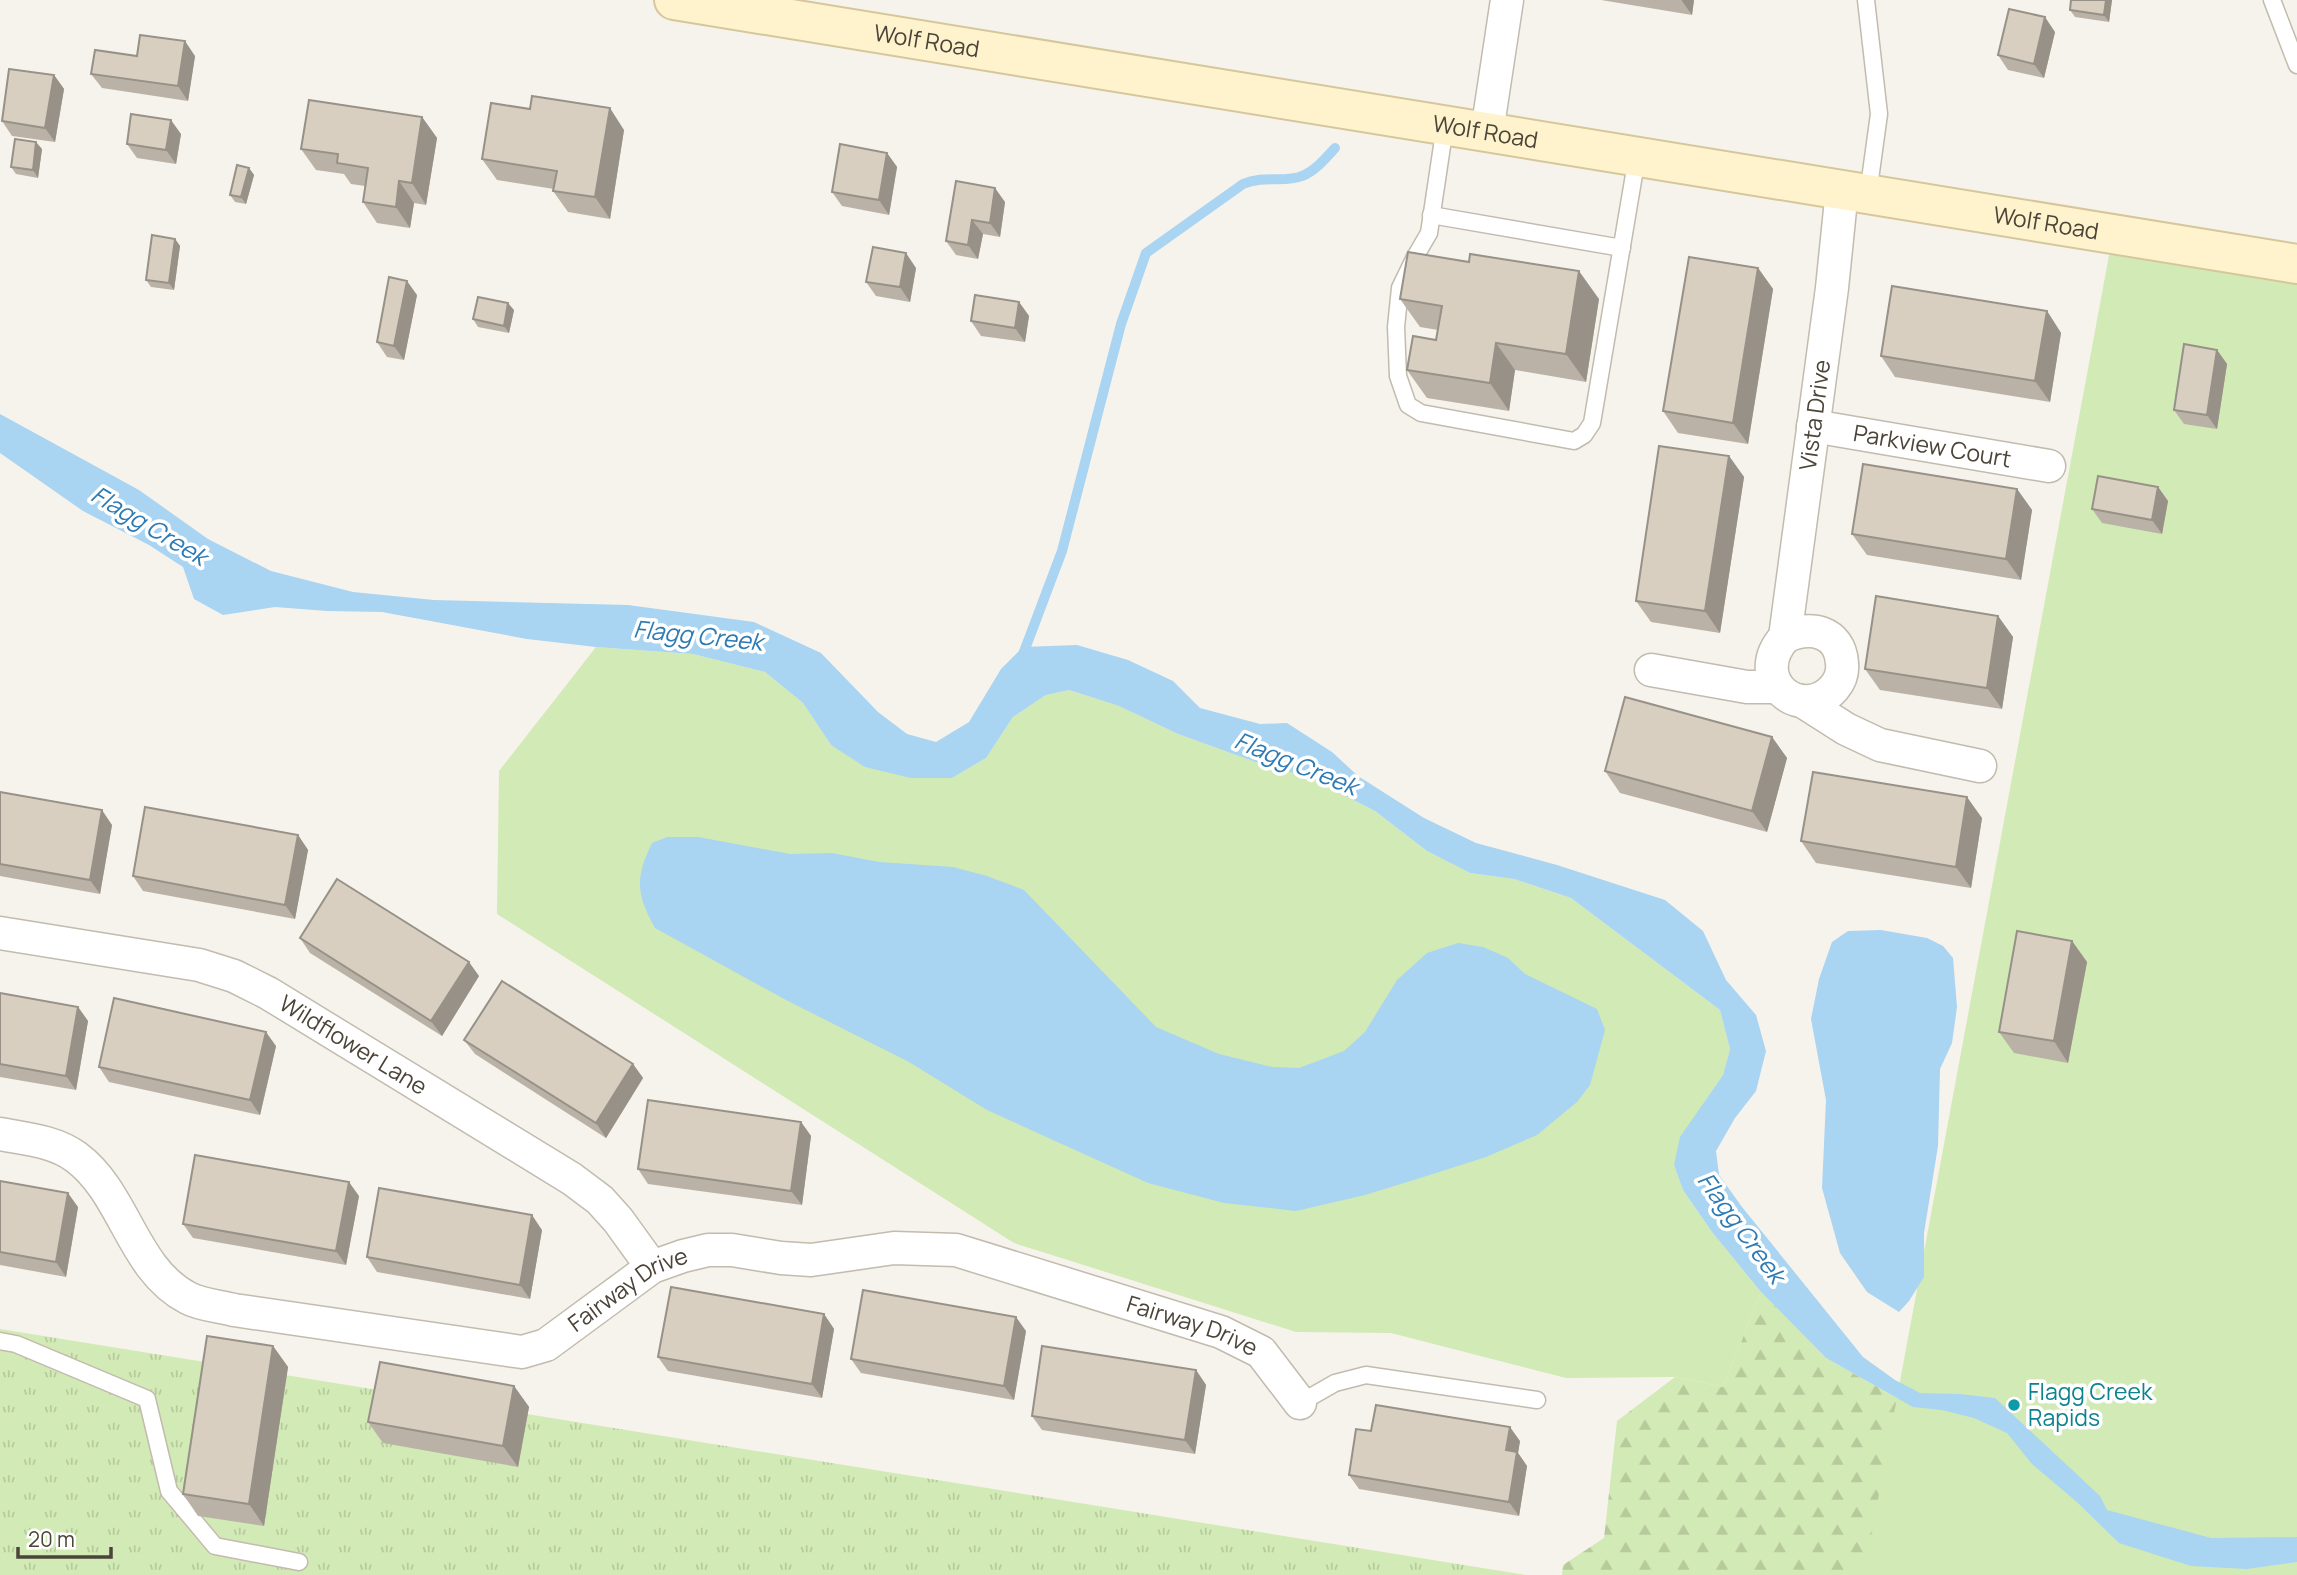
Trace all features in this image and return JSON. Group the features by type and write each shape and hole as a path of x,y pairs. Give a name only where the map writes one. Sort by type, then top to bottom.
{"street":[{"name":"Wolf Road","path":"674,0 2297,264"},
{"path":"1487,132 1507,0"},
{"name":"Vista Drive","path":"1790,694 1772,674 1771,660 1776,647 1785,637 1832,288 1855,192"},
{"name":"Parkview Court","path":"1813,426 2049,467"},
{"path":"1651,670 1816,701 1829,694 1838,684 1843,670 1842,657 1836,644 1825,634 1812,630 1798,631 1785,637"},
{"path":"1790,694 1846,729 1880,745 1980,766"},
{"name":"Wildflower Lane","path":"0,933 199,965 234,976 268,993 572,1179 600,1200 652,1267"},
{"name":"Fairway Drive","path":"0,1134 49,1143 75,1157 95,1174 153,1269 170,1287 190,1299 234,1310 522,1352 556,1339 652,1267 682,1255 708,1250 732,1250 811,1260 894,1248 956,1250 1221,1332 1261,1352 1300,1403"}],"lane":[{"path":"1855,192 1879,114 1866,0"},
{"path":"2272,0 2297,65"},
{"path":"1445,125 1429,233 1400,288 1396,327 1398,376 1408,405 1421,413 1574,441 1584,435 1592,423 1637,157"},
{"path":"1432,215 1622,248"},
{"path":"0,1341 16,1344 147,1399 169,1492 215,1546 299,1562"},
{"path":"1300,1403 1335,1383 1366,1375 1537,1400"}],"green space":[{"path":"2113,234 2297,266 2297,1575 1864,1575"},
{"path":"596,647 693,654 765,672 803,703 831,745 911,778 952,778 986,758 1013,717 1046,695 1069,690 1119,706 1178,734 1261,764 1309,777 1375,811 1427,851 1470,873 1514,879 1571,898 1720,1010 1730,1049 1723,1075 1703,1104 1674,1165 1683,1190 1712,1232 1761,1292 1723,1387 1675,1377 1566,1378 1391,1333 1296,1332 1014,1243 497,914 499,771"},
{"path":"1761,1292 1826,1358 1913,1407 2297,1562 2297,1575 1562,1575 1563,1565 1604,1538 1617,1421 1675,1377 1723,1387"},
{"path":"0,1329 1526,1575 0,1575"}],"water":[{"name":"Flagg Creek","path":"0,414 139,490 208,539 271,571 353,592 434,600 628,605 754,622 821,653 878,712 907,734 936,742 969,722 1001,669 1023,647 1077,645 1128,660 1173,681 1200,708 1260,724 1287,723 1332,752 1358,776 1424,818 1476,843 1557,865 1665,900 1703,931 1726,980 1756,1015 1766,1051 1756,1091 1735,1118 1716,1151 1719,1175 1863,1357 1895,1380 1920,1393 1995,1398 2100,1496 2107,1510 2211,1538 2297,1537 2297,1562 2247,1569 2191,1566 2119,1543 2032,1464 2007,1433 1974,1418 1942,1410 1913,1407 1826,1358 1761,1292 1712,1232 1683,1190 1674,1165 1680,1137 1723,1075 1730,1049 1720,1010 1571,898 1514,879 1470,873 1427,851 1375,811 1309,777 1261,764 1178,734 1119,706 1069,690 1046,695 1013,717 986,758 952,778 911,778 865,767 831,745 803,703 765,672 693,654 527,639 382,612 275,607 223,615 194,599 183,567 149,545 83,511 0,453"},
{"path":"667,837 698,837 790,854 832,853 879,862 953,867 1024,890 1156,1027 1219,1054 1272,1067 1299,1068 1344,1051 1365,1032 1397,980 1427,953 1458,943 1483,947 1508,958 1525,974 1597,1009 1605,1030 1590,1085 1577,1102 1537,1135 1486,1157 1417,1179 1365,1195 1296,1211 1224,1203 1148,1183 987,1110 909,1062 786,1000 655,928 641,895 640,876 652,843"},
{"path":"1881,930 1927,938 1943,946 1953,958 1957,1007 1952,1043 1940,1069 1938,1146 1924,1233 1924,1277 1899,1312 1867,1292 1840,1253 1822,1188 1826,1100 1811,1019 1819,979 1832,942 1848,931"}],"building":[{"path":"2071,0 2106,0 2104,15 2070,10"},
{"path":"2009,9 2045,17 2034,64 1998,55"},
{"path":"140,35 185,41 178,86 91,74 95,50 137,56"},
{"path":"9,69 54,75 45,128 2,121"},
{"path":"532,96 610,108 595,197 553,191 557,171 482,159 491,103 530,109"},
{"path":"309,100 422,117 412,183 399,181 396,207 363,202 368,168 337,163 338,154 301,149"},
{"path":"131,114 171,120 166,150 127,144"},
{"path":"15,139 36,142 33,170 11,167"},
{"path":"840,144 887,153 879,200 832,192"},
{"path":"237,165 249,168 241,197 230,195"},
{"path":"956,181 995,188 990,223 972,220 968,245 946,241"},
{"path":"152,235 175,239 169,283 146,280"},
{"path":"873,247 906,253 900,287 866,282"},
{"path":"1408,252 1469,262 1470,254 1579,271 1566,354 1496,343 1490,383 1407,370 1413,336 1436,340 1442,306 1400,299"},
{"path":"1689,257 1758,268 1733,423 1663,411"},
{"path":"389,277 407,281 394,346 377,342"},
{"path":"1892,286 2047,311 2035,381 1881,356"},
{"path":"975,295 1019,302 1015,328 971,321"},
{"path":"478,297 508,303 504,326 473,319"},
{"path":"2184,344 2217,350 2207,415 2174,410"},
{"path":"1659,446 1729,456 1705,611 1636,601"},
{"path":"1863,464 2017,489 2006,559 1852,534"},
{"path":"2098,476 2158,487 2152,520 2092,509"},
{"path":"1876,596 1998,616 1987,688 1865,669"},
{"path":"1625,697 1772,737 1752,811 1605,771"},
{"path":"1813,772 1967,797 1956,867 1801,841"},
{"path":"0,792 102,810 90,880 0,864"},
{"path":"145,807 298,835 285,905 133,876"},
{"path":"337,879 469,962 431,1021 300,938"},
{"path":"2017,931 2072,941 2054,1041 1999,1032"},
{"path":"502,981 633,1064 596,1123 464,1040"},
{"path":"0,993 78,1007 66,1076 0,1064"},
{"path":"114,998 266,1032 250,1100 99,1067"},
{"path":"648,1100 801,1122 791,1191 638,1169"},
{"path":"195,1155 349,1182 336,1251 183,1224"},
{"path":"0,1181 68,1193 56,1262 0,1252"},
{"path":"379,1188 532,1215 520,1285 367,1257"},
{"path":"671,1287 824,1314 812,1384 658,1357"},
{"path":"863,1290 1016,1317 1004,1386 851,1359"},
{"path":"207,1336 273,1346 249,1504 183,1494"},
{"path":"1042,1346 1196,1370 1185,1440 1032,1416"},
{"path":"380,1362 514,1386 503,1446 368,1422"},
{"path":"1376,1405 1510,1427 1506,1450 1517,1452 1509,1502 1349,1475 1356,1429 1371,1431"}],"waterway":[{"path":"1022,657 1062,551 1121,324 1146,253 1243,184 1302,176 1316,168 1335,148"}],"place":[{"name":"Flagg Creek Rapids","path":"2014,1405"}]}
